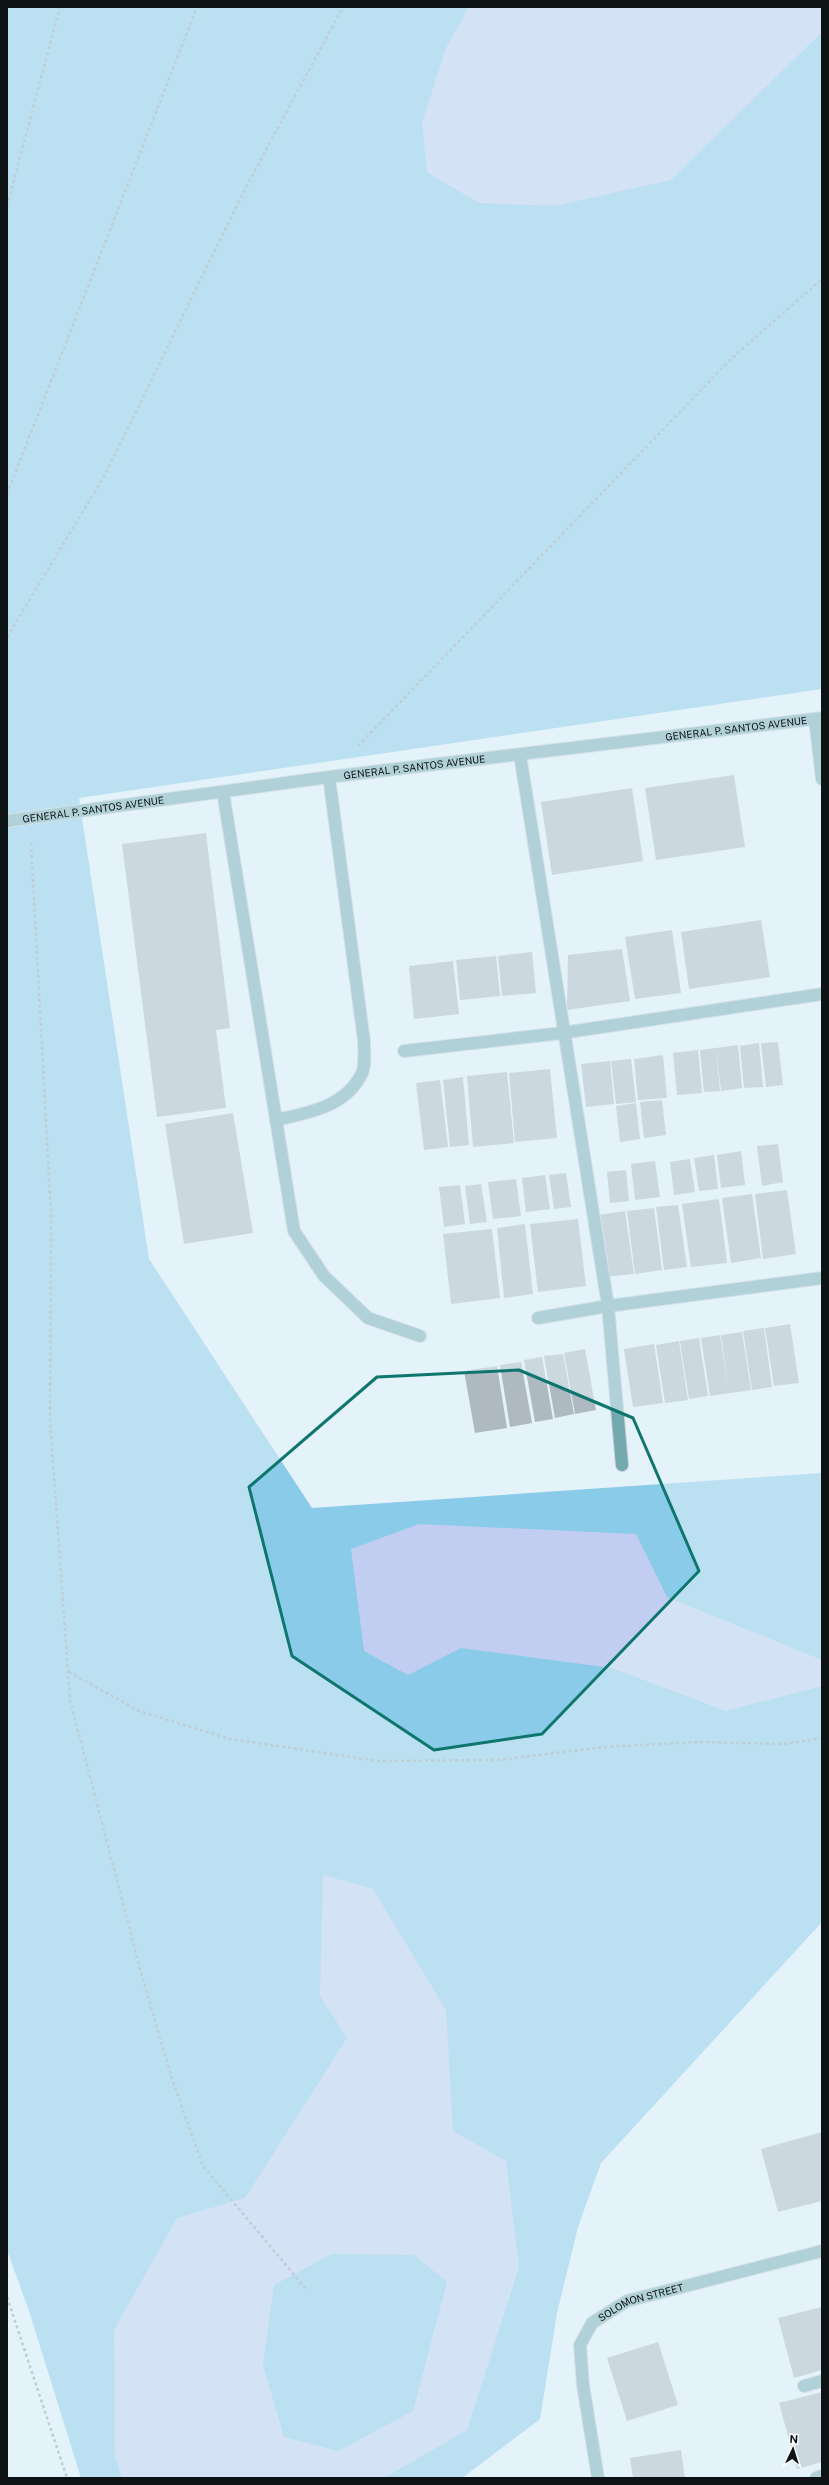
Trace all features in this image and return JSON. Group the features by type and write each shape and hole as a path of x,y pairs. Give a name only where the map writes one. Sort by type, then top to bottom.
{"street":[{"name":"GENERAL P. SANTOS AVENUE","path":"7,821 329,777 818,719"},
{"path":"818,719 822,779"},
{"path":"520,754 562,1033 608,1306 622,1465"},
{"path":"276,1120 317,1110 344,1097 362,1074 364,1041 329,777"},
{"path":"223,792 294,1231 324,1276 368,1318 420,1336"},
{"path":"404,1051 562,1033 822,994"},
{"path":"538,1318 608,1306 822,1278"},
{"name":"SOLOMON STREET","path":"598,2478 583,2385 580,2345 592,2323 627,2301 822,2251"},
{"path":"804,2386 822,2381"},
{"path":"816,2478 822,2476"}],"path":[{"path":"7,206 60,7"},
{"path":"7,494 197,7"},
{"path":"7,637 105,475 246,187 343,7"},
{"path":"329,777 731,359 822,279"},
{"path":"29,819 51,1215 50,1421 70,1700 171,2076 203,2166 306,2289"},
{"path":"69,1672 139,1711 230,1739 378,1761 497,1760 603,1747 698,1742 785,1744 822,1738"},
{"path":"7,2297 67,2478"}],"highlighted area":[{"path":"519,1370 633,1418 699,1571 542,1734 434,1750 292,1656 249,1487 377,1377"}],"shaded area":[{"path":"7,7 822,7 822,689 79,798 149,1259 312,1508 822,1473 822,1922 601,2163 578,2227 557,2313 540,2419 462,2478 81,2478 29,2311 7,2250"},
{"path":"469,7 822,7 822,32 671,180 555,206 479,203 427,172 422,123 446,48"},
{"path":"419,1524 636,1534 667,1597 822,1660 822,1686 726,1711 612,1668 461,1648 408,1675 364,1651 351,1549"},
{"path":"323,1875 373,1889 446,2010 453,2131 506,2161 519,2267 467,2430 384,2478 122,2478 115,2456 114,2330 177,2218 245,2198 347,2038 320,1996","holes":["332,2254 414,2255 447,2282 413,2411 338,2451 284,2437 263,2365 274,2285"]}],"building":[{"path":"734,775 745,847 656,860 645,788"},
{"path":"632,788 643,861 552,875 541,802"},
{"path":"206,833 230,1028 216,1030 226,1108 157,1117 122,844"},
{"path":"761,920 770,977 689,989 681,932"},
{"path":"672,930 681,993 635,999 625,937"},
{"path":"622,949 630,1001 567,1010 568,955"},
{"path":"532,952 536,993 502,996 498,956"},
{"path":"496,956 500,996 460,1000 456,960"},
{"path":"453,961 459,1014 414,1019 409,966"},
{"path":"778,1042 783,1085 766,1087 761,1043"},
{"path":"759,1043 763,1087 744,1088 740,1046"},
{"path":"738,1045 742,1088 721,1091 716,1048"},
{"path":"716,1048 720,1091 704,1092 700,1050"},
{"path":"698,1050 702,1093 677,1095 673,1053"},
{"path":"663,1055 667,1098 638,1100 634,1059"},
{"path":"631,1059 636,1102 616,1104 611,1061"},
{"path":"610,1061 614,1104 586,1107 581,1064"},
{"path":"550,1069 557,1138 515,1142 509,1073"},
{"path":"507,1072 514,1143 473,1147 467,1076"},
{"path":"463,1077 469,1145 450,1147 443,1080"},
{"path":"440,1080 448,1147 424,1150 416,1083"},
{"path":"662,1100 666,1135 644,1138 640,1102"},
{"path":"636,1103 640,1139 620,1142 616,1106"},
{"path":"233,1113 253,1233 184,1244 165,1124"},
{"path":"778,1144 783,1182 762,1186 757,1146"},
{"path":"741,1151 745,1185 721,1188 717,1155"},
{"path":"714,1155 718,1189 699,1191 694,1158"},
{"path":"690,1159 695,1192 674,1195 670,1162"},
{"path":"655,1161 660,1197 635,1200 631,1164"},
{"path":"626,1170 629,1201 610,1203 607,1172"},
{"path":"566,1173 571,1207 554,1209 549,1175"},
{"path":"545,1175 550,1209 526,1212 522,1178"},
{"path":"516,1179 521,1216 493,1219 488,1182"},
{"path":"481,1184 487,1222 470,1224 465,1186"},
{"path":"460,1185 465,1224 444,1227 439,1187"},
{"path":"787,1190 796,1254 763,1259 755,1194"},
{"path":"752,1194 761,1258 731,1263 722,1198"},
{"path":"719,1199 727,1263 691,1267 682,1204"},
{"path":"678,1205 687,1267 664,1270 656,1207"},
{"path":"654,1208 662,1270 635,1274 627,1211"},
{"path":"625,1211 634,1274 606,1277 598,1215"},
{"path":"578,1219 586,1286 538,1292 530,1224"},
{"path":"525,1224 533,1294 504,1298 497,1228"},
{"path":"492,1229 500,1298 451,1304 443,1234"},
{"path":"790,1324 799,1383 774,1386 765,1328"},
{"path":"764,1328 772,1387 752,1390 743,1331"},
{"path":"742,1332 751,1390 710,1396 701,1338 720,1335 728,1386 721,1335"},
{"path":"699,1338 708,1396 689,1399 680,1341"},
{"path":"679,1341 688,1400 665,1403 656,1345"},
{"path":"654,1344 663,1403 633,1407 624,1349"},
{"path":"585,1349 596,1410 575,1414 564,1353"},
{"path":"563,1354 574,1414 555,1418 544,1356"},
{"path":"542,1357 553,1419 535,1422 524,1360"},
{"path":"521,1362 532,1423 510,1427 500,1365"},
{"path":"497,1366 507,1428 475,1433 464,1371"},
{"path":"822,2132 822,2201 778,2212 761,2149"},
{"path":"822,2307 822,2370 794,2378 778,2318"},
{"path":"658,2342 678,2405 627,2421 607,2358"},
{"path":"822,2392 822,2462 797,2469 779,2403"},
{"path":"681,2450 685,2478 633,2478 630,2458"}]}
